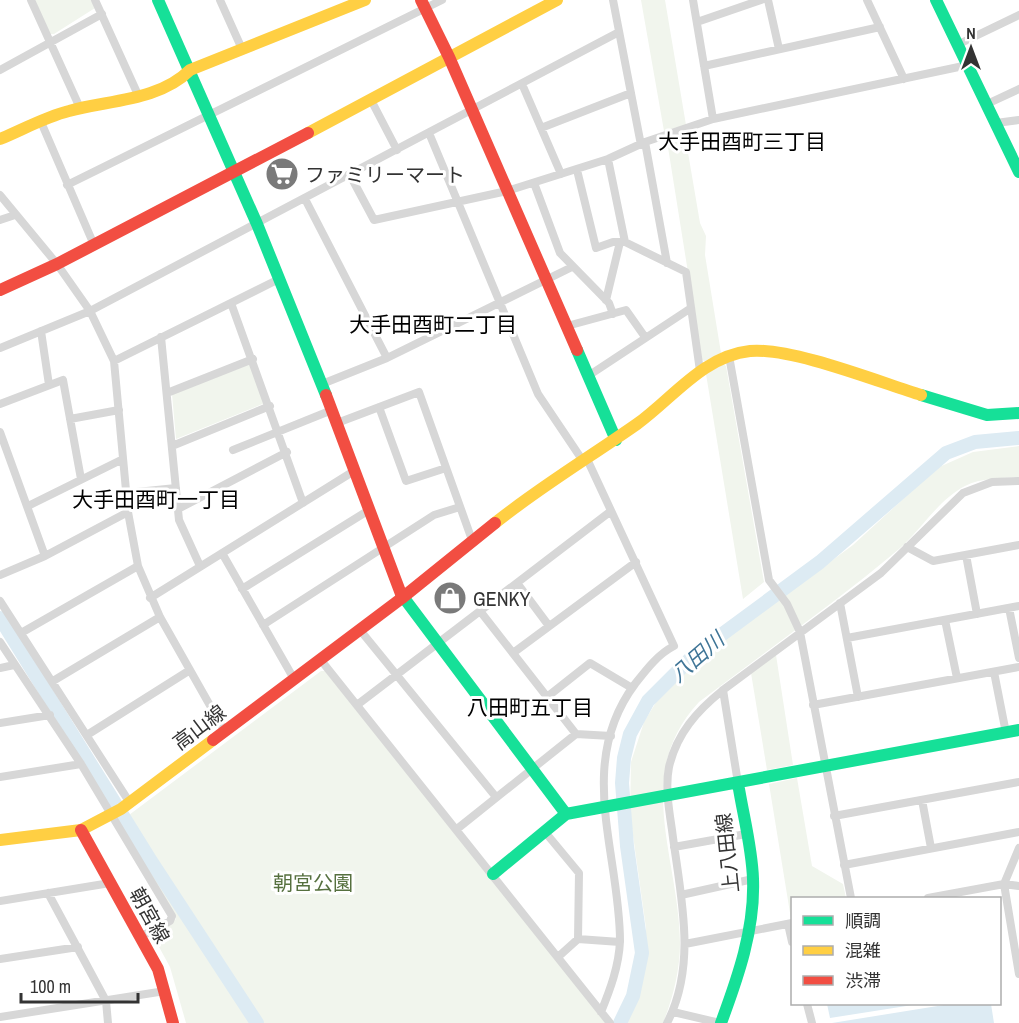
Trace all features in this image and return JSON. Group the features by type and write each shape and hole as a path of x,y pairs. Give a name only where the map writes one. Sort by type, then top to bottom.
{"street":[{"path":"31,0 80,108"},
{"path":"95,0 139,97"},
{"path":"158,0 236,172 322,384 402,598 566,814"},
{"path":"220,0 242,49"},
{"path":"0,139 80,108 139,97 183,77 190,70 365,0"},
{"path":"67,184 210,115 423,5 442,0"},
{"path":"0,290 57,264 236,172 556,0"},
{"path":"613,0 667,263"},
{"path":"693,0 712,119"},
{"path":"697,22 761,0"},
{"path":"768,0 779,49"},
{"path":"867,0 904,79"},
{"path":"936,0 1019,172"},
{"path":"423,5 449,57 616,440"},
{"path":"0,70 49,41 102,14"},
{"path":"958,44 1019,15"},
{"path":"704,66 880,27"},
{"path":"0,348 90,311 305,200 620,32"},
{"path":"350,175 374,220 534,183 608,159 643,143 712,119 968,65"},
{"path":"522,84 561,174"},
{"path":"987,104 1019,89"},
{"path":"541,128 631,93"},
{"path":"371,100 398,150"},
{"path":"996,123 1019,120"},
{"path":"41,122 94,245"},
{"path":"429,133 457,195 457,202 538,394 585,460 636,562 674,646 655,661 632,688 616,719 603,776 604,807 620,942 606,1018"},
{"path":"606,300 622,242 608,159"},
{"path":"577,170 596,248 613,242 622,242 686,273 700,370"},
{"path":"534,183 560,253 606,300 613,314"},
{"path":"0,195 57,264 90,311 114,361 128,512 138,566 150,598 225,732"},
{"path":"305,200 387,358"},
{"path":"0,220 15,214"},
{"path":"322,384 387,358 572,267"},
{"path":"114,361 279,279"},
{"path":"231,303 287,452 303,503"},
{"path":"588,376 691,308"},
{"path":"567,326 626,310 645,337"},
{"path":"41,331 50,385"},
{"path":"161,337 179,520 200,566"},
{"name":"高山線","path":"0,840 81,830 120,810 402,598 535,491 616,440 700,370 729,356 772,351 792,354 987,415 1019,414"},
{"path":"729,356 769,580 787,604 800,632 851,897"},
{"path":"167,393 253,359"},
{"path":"0,404 63,380 81,479"},
{"path":"337,423 419,392 472,540"},
{"path":"172,446 270,406"},
{"path":"379,407 406,481 446,468"},
{"path":"233,450 332,410"},
{"path":"70,419 119,411"},
{"path":"0,432 3,453 28,506 45,556"},
{"path":"178,508 287,452"},
{"path":"28,506 123,459"},
{"path":"150,598 354,471"},
{"path":"668,1023 682,978 685,944 668,795 669,770 680,738 705,704 880,573 963,493 992,482 1019,481"},
{"path":"127,493 176,488"},
{"path":"263,625 434,515 460,507"},
{"path":"242,589 369,510"},
{"path":"357,705 611,511"},
{"path":"0,575 45,556 128,512"},
{"path":"907,547 933,561 1019,545"},
{"path":"222,553 294,679"},
{"path":"966,555 977,614"},
{"path":"513,653 636,562"},
{"path":"21,633 138,566"},
{"path":"517,583 549,626"},
{"path":"0,600 87,735 171,916 170,921 140,937"},
{"path":"840,603 858,697"},
{"path":"847,638 1019,606"},
{"path":"1009,608 1019,658"},
{"path":"480,611 576,734"},
{"path":"53,681 160,617"},
{"path":"945,621 957,678"},
{"path":"360,630 496,797"},
{"path":"0,642 81,764 120,810"},
{"path":"320,659 606,1018"},
{"path":"547,697 590,663 632,688"},
{"path":"0,668 14,665"},
{"path":"813,705 1019,667"},
{"path":"87,735 190,670"},
{"path":"492,874 566,814 1013,732 994,672"},
{"path":"723,690 738,783"},
{"path":"0,723 50,715"},
{"path":"457,829 576,734 611,736"},
{"path":"0,777 81,764"},
{"path":"834,816 1019,782"},
{"name":"上八田線","path":"721,1023 738,977 750,930 753,879 738,783"},
{"path":"922,800 931,848"},
{"name":"朝宮線","path":"81,830 158,969 173,1023"},
{"path":"545,832 579,873 578,939"},
{"path":"844,865 1019,832"},
{"path":"674,848 746,834"},
{"path":"1019,848 1004,884 1019,970"},
{"path":"681,895 753,879"},
{"path":"0,901 110,884"},
{"path":"933,897 1004,884 1019,886"},
{"path":"48,893 106,1001 108,1023"},
{"path":"685,944 790,923"},
{"path":"558,957 578,939 620,942"},
{"path":"0,959 78,947"},
{"path":"0,1017 165,991"},
{"path":"807,1005 812,1023"},
{"path":"673,1012 721,1023"}],"green space":[{"path":"35,0 91,0 95,8 54,34 50,34"},
{"path":"641,0 665,0 686,125 664,131"},
{"path":"685,135 700,223 706,236 705,255 721,353 705,361 702,360 667,141"},
{"path":"251,363 265,403 176,439 172,394"},
{"path":"723,364 726,366 764,582 743,599 706,374"},
{"path":"1019,446 1019,477 978,481 955,492 899,549 875,569 699,702 679,730 668,758 663,787 664,817 678,911 680,953 677,974 663,1023 624,1023 645,968 646,928 630,814 631,762 644,722 658,699 693,663 853,545 937,468 973,452"},
{"path":"776,655 793,765 767,770 751,673"},
{"name":"朝宮公園","path":"321,671 325,671 606,1023 186,1023 170,967 153,936 176,919 121,821"},
{"path":"797,778 812,866 843,884 846,897 791,897 791,919 769,784"}],"shaded area":[{"path":"827,1005 913,1005 830,1018"},
{"path":"944,1005 991,1005 994,1023 832,1023"}],"waterway":[{"name":"八田川","path":"620,1023 633,996 642,953 627,846 622,783 624,758 630,734 648,701 694,655 820,562 946,453 975,442 1019,438"},
{"path":"0,618 149,858 257,1023"}],"traffic: fast":[{"path":"158,0 257,224 326,395"},
{"path":"936,0 1019,172"},
{"path":"577,350 616,440"},
{"path":"921,395 987,415 1019,413"},
{"path":"401,594 566,814"},
{"path":"493,874 566,814 1019,730"},
{"path":"721,1023 744,952 753,898 751,855 738,783"}],"traffic: slow":[{"path":"0,139 60,114 132,98 164,88 190,70 365,0"},
{"path":"308,133 557,0"},
{"path":"495,523 637,424 703,369 733,355 750,351 788,354 921,395"},
{"path":"0,840 81,830 121,809 213,740"}],"traffic: jam":[{"path":"421,0 449,57 577,350"},
{"path":"0,290 57,264 308,133"},
{"path":"326,395 401,594"},
{"path":"213,740 402,598 495,523"},
{"path":"81,830 158,969 173,1023"}],"place":[{"name":"ファミリーマート","path":"282,174"},
{"name":"GENKY","path":"450,598"}],"district":[{"name":"大手田酉町三丁目","path":"742,141"},
{"name":"大手田酉町二丁目","path":"433,324"},
{"name":"大手田酉町一丁目","path":"156,499"},
{"name":"八田町五丁目","path":"530,707"}]}
